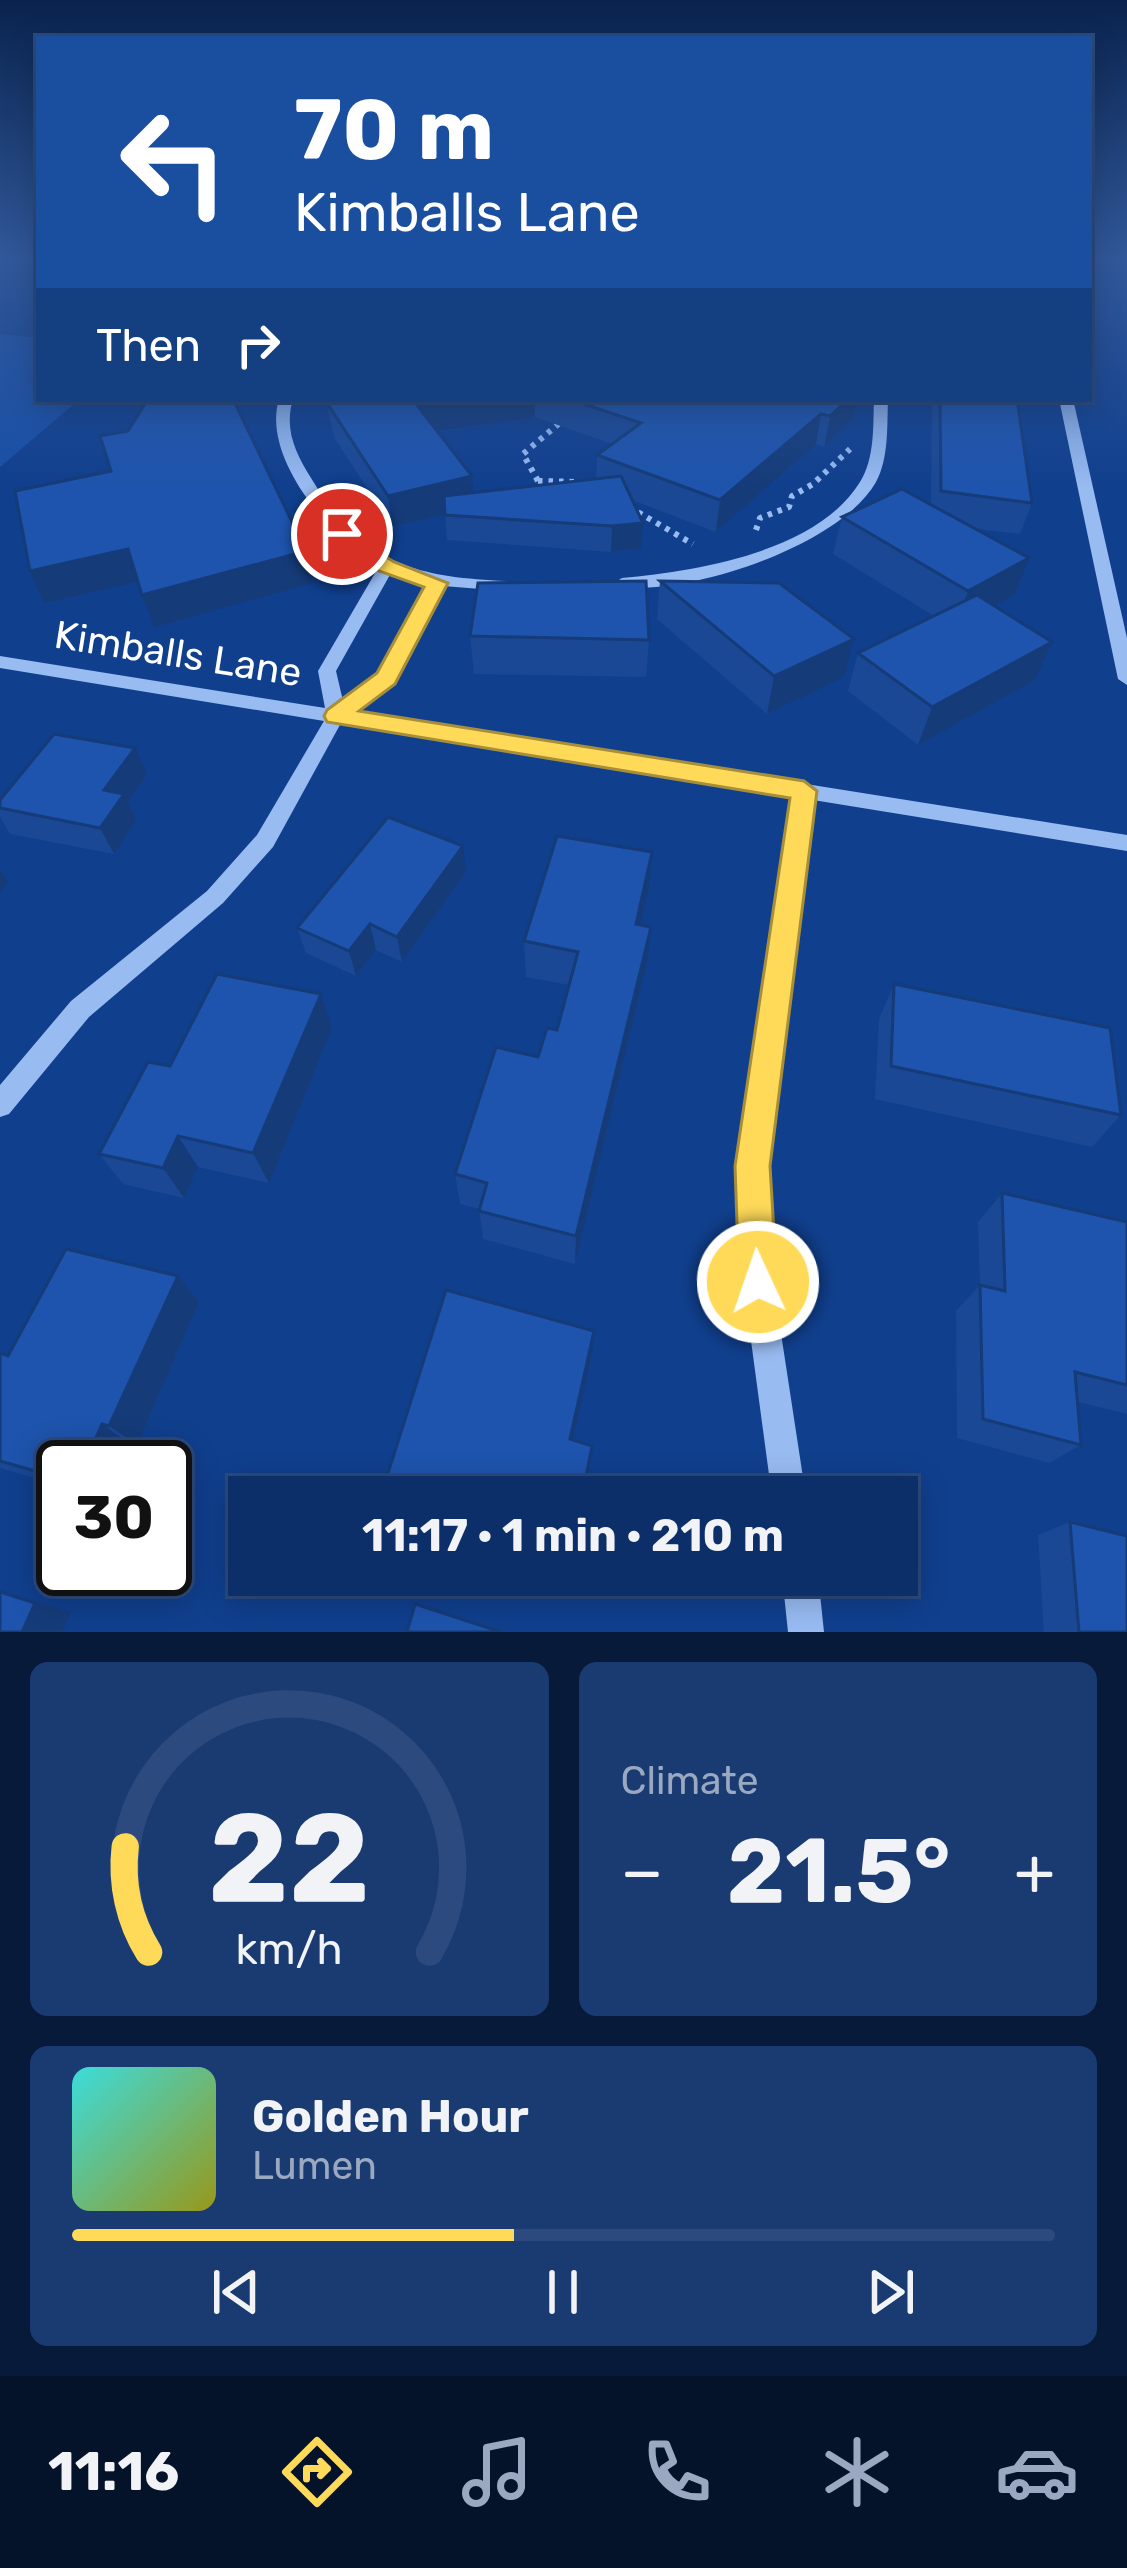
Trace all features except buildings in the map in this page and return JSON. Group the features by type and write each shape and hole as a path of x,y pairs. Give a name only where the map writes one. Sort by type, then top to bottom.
{"street":[{"path":"285,402 280,419 285,446 314,499 342,534 409,578 525,586"},
{"path":"608,583 717,569 783,545 836,518 859,495 873,469 881,402"},
{"path":"1067,402 1127,679"},
{"path":"336,716 327,671 387,566"},
{"path":"0,1105 80,1010 215,897 265,841 336,716 386,678 437,583"},
{"name":"Kimballs Lane","path":"0,662 1127,843"},
{"path":"786,1476 758,1282 752,1166 804,791"},
{"path":"802,1596 806,1632"}],"path":[{"path":"538,481 523,454 540,444 546,430 571,415"},
{"path":"740,544 756,530 760,518 790,507 792,496 811,490 841,453 856,447"},
{"path":"538,481 579,482 598,490"},
{"path":"528,497 538,481"},
{"path":"618,502 685,543 701,546"}],"shaded area":[{"path":"0,335 36,338 36,402 76,402 0,467"}],"route":[{"path":"342,534 409,578 437,583 386,678 336,716 804,791 752,1166 758,1282"}]}
